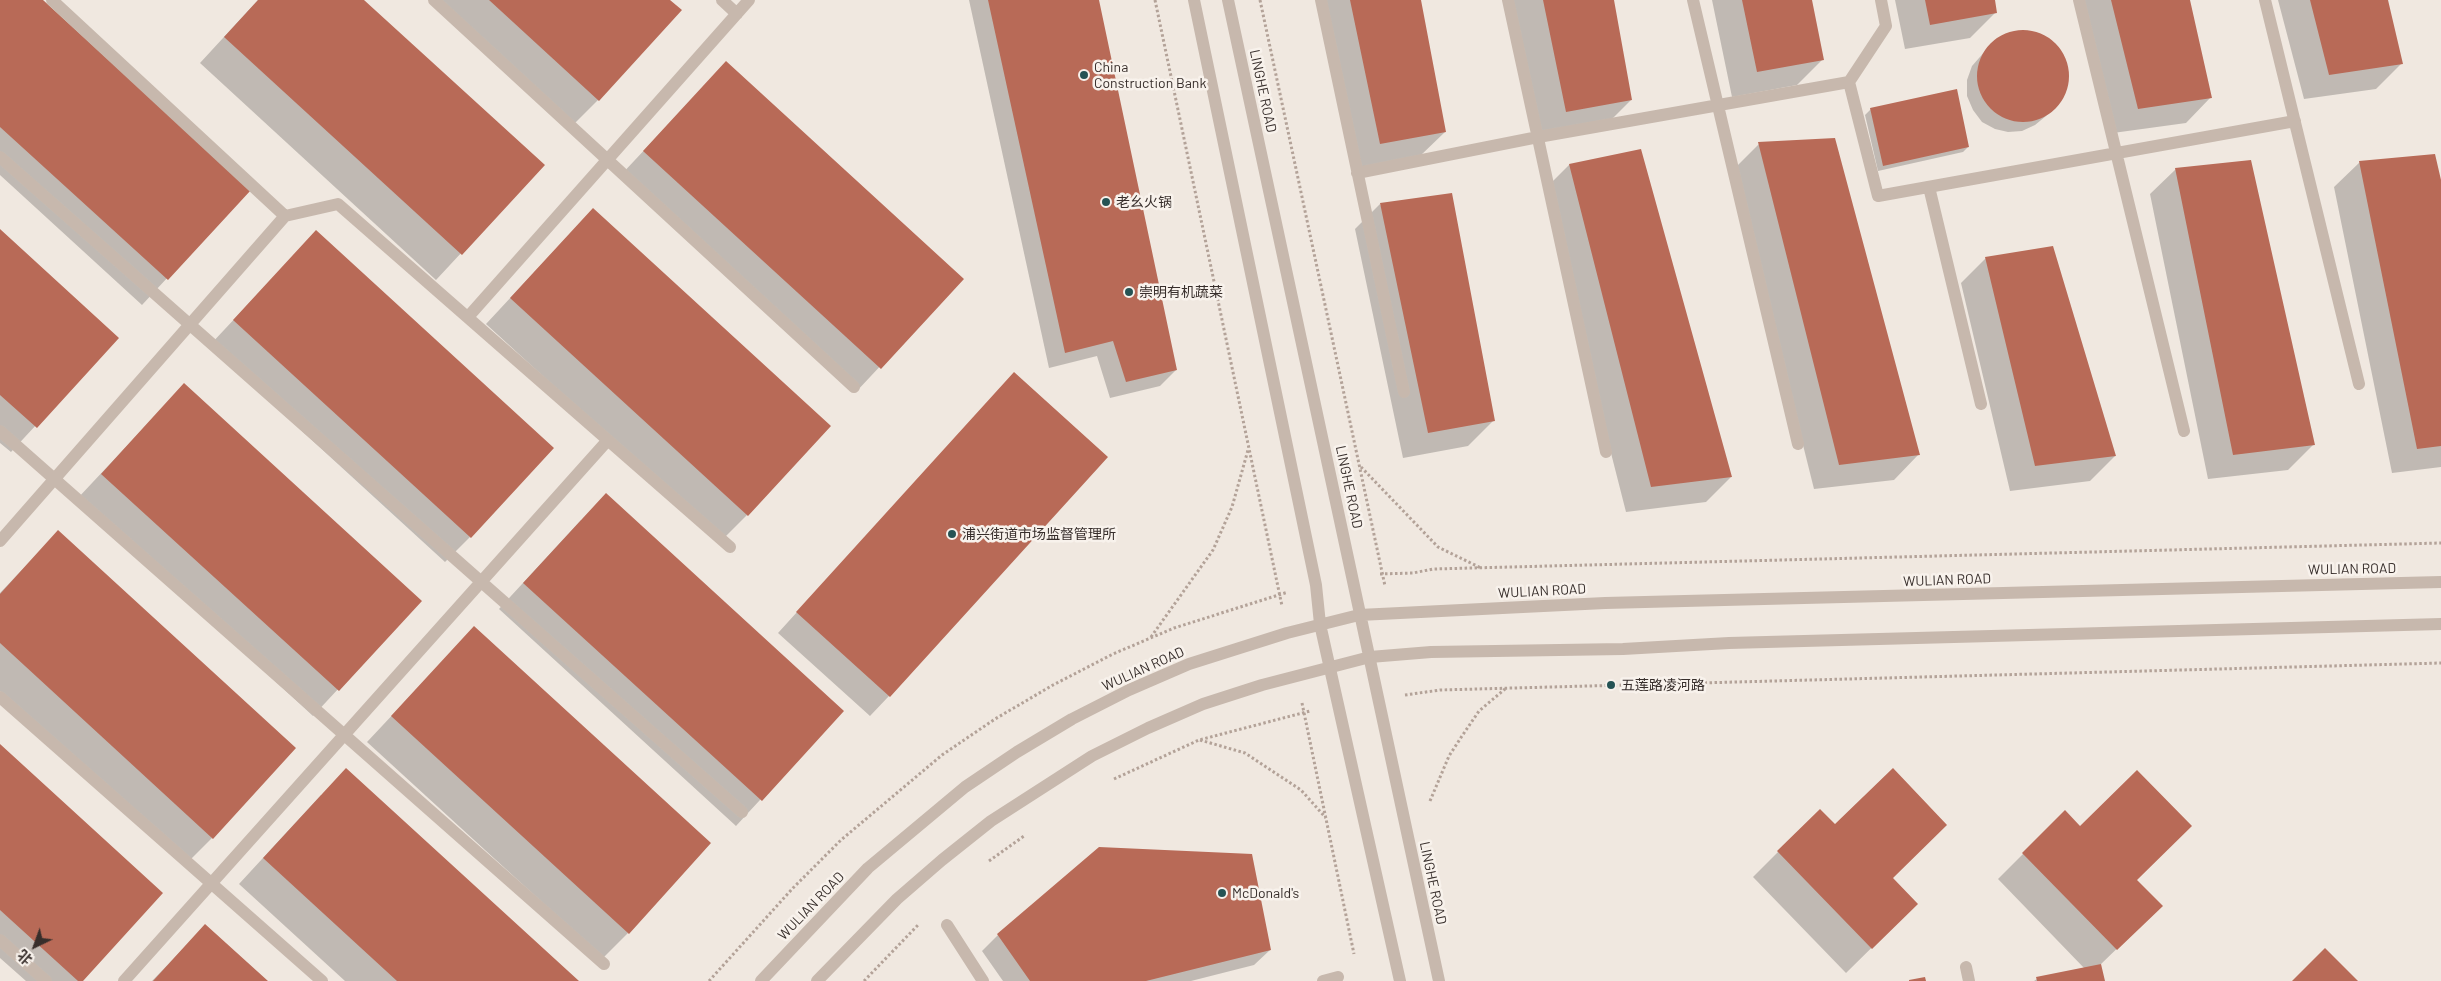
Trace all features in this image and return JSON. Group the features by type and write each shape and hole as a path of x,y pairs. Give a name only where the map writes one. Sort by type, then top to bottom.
{"street":[{"path":"52,0 286,216"},
{"path":"434,0 854,387"},
{"path":"722,0 737,14"},
{"path":"468,317 750,0"},
{"path":"1194,0 1316,585 1320,624 1340,705 1400,981"},
{"name":"LINGHE ROAD","path":"1228,0 1439,981"},
{"path":"1321,0 1404,392"},
{"path":"1508,0 1606,452"},
{"path":"1693,0 1798,444"},
{"path":"1358,173 1538,137 1849,82 1886,26 1881,0"},
{"path":"2079,0 2184,431"},
{"path":"2265,0 2360,384"},
{"path":"1849,82 1878,196 2295,121"},
{"path":"0,157 742,812"},
{"path":"1929,187 1981,404"},
{"path":"0,542 286,216 338,204 730,547"},
{"path":"0,431 604,964"},
{"path":"124,981 608,440"},
{"name":"WULIAN ROAD","path":"761,981 868,868 965,787 1017,752 1072,719 1129,690 1189,664 1320,624 1359,615 1605,604 2441,582"},
{"path":"817,981 897,899 991,820 1092,756 1148,728 1204,704 1296,675 1370,657 1431,652 1623,649 1729,643 2441,624"},
{"path":"0,697 322,981"},
{"path":"947,925 983,981"},
{"path":"0,940 46,981"},
{"path":"1966,967 1969,981"},
{"path":"1323,981 1338,977"}],"path":[{"path":"1154,0 1287,633"},
{"path":"1260,0 1383,574"},
{"path":"1150,638 1213,550 1232,507 1249,449"},
{"path":"1359,465 1438,547 1481,568"},
{"path":"1378,698 1440,690 2441,663"},
{"path":"1296,675 1356,962"},
{"path":"1430,801 1449,756 1462,736 1479,712 1505,688"},
{"path":"1108,782 1199,740 1340,705"},
{"path":"1199,740 1244,753 1301,790 1326,818"},
{"path":"982,866 1027,834"},
{"path":"864,981 925,917"}],"building":[{"path":"0,0 43,0 251,190 168,280 0,127"},
{"path":"258,0 364,0 545,165 462,255 224,37"},
{"path":"489,0 670,0 682,10 599,101"},
{"path":"988,0 1099,0 1177,370 1126,382 1113,341 1065,353"},
{"path":"1350,0 1421,0 1446,132 1380,144"},
{"path":"1543,0 1614,0 1632,100 1566,112"},
{"path":"1742,0 1812,0 1824,60 1757,72"},
{"path":"1925,0 1995,0 1997,13 1930,25"},
{"path":"2111,0 2190,0 2212,98 2138,109"},
{"path":"2310,0 2388,0 2403,64 2329,75"},
{"path":"2023,30 2040,34 2055,44 2065,59 2069,76 2065,93 2055,108 2040,118 2023,122 2006,118 1991,108 1981,93 1977,76 1981,59 1991,44 2006,34"},
{"path":"726,61 964,279 881,369 643,151"},
{"path":"1957,89 1969,147 1883,166 1870,108"},
{"path":"1835,138 1920,455 1839,465 1758,142"},
{"path":"1641,149 1732,477 1651,487 1569,164"},
{"path":"2435,154 2441,180 2441,446 2417,449 2359,161"},
{"path":"2251,160 2315,445 2233,455 2175,168"},
{"path":"1452,193 1495,421 1428,433 1380,203"},
{"path":"593,208 831,426 748,516 510,298"},
{"path":"0,229 119,338 37,428 0,395"},
{"path":"316,230 554,448 471,538 233,320"},
{"path":"2053,246 2116,456 2035,466 1985,257"},
{"name":"浦兴街道市场监督管理所","path":"1014,372 1108,457 890,697 796,612"},
{"path":"184,383 422,601 339,691 101,474"},
{"path":"606,493 844,711 762,801 523,583"},
{"path":"58,530 296,748 213,839 0,643 0,594"},
{"path":"474,626 711,843 629,934 391,716"},
{"path":"0,744 163,893 83,981 78,981 0,910"},
{"path":"346,768 579,981 397,981 263,858"},
{"path":"1893,768 1947,825 1893,878 1918,904 1872,949 1777,851 1820,809 1835,824"},
{"path":"2137,770 2192,826 2137,880 2163,906 2117,950 2022,853 2065,810 2080,826"},
{"path":"1099,847 1252,854 1271,950 1146,981 1030,981 997,934"},
{"path":"205,924 268,981 153,981"},
{"path":"2325,948 2358,981 2292,981"},
{"path":"2101,964 2105,981 2037,981 2036,977"},
{"path":"1925,977 1926,981 1909,981 1909,980"}],"place":[{"name":"China Construction Bank","path":"1084,75"},
{"name":"老幺火锅","path":"1106,202"},
{"name":"崇明有机蔬菜","path":"1129,292"},
{"name":"浦兴街道市场监督管理所","path":"952,534"},
{"name":"五莲路凌河路","path":"1611,685"},
{"name":"McDonald's","path":"1222,893"}]}
